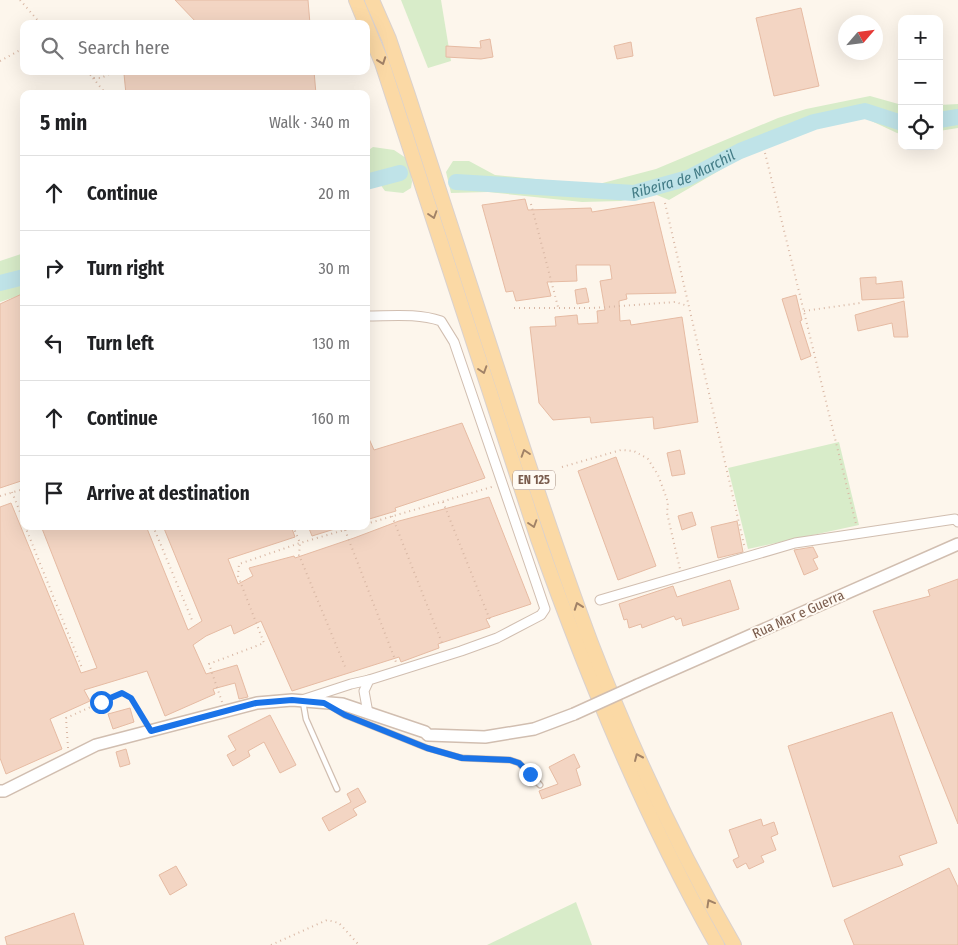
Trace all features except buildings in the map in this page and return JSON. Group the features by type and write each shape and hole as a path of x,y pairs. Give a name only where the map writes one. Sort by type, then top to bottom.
{"main road":[{"name":"EN 125","path":"356,0 364,20"},
{"name":"EN 125","path":"372,0 408,95 540,498 591,644 622,720 667,818 708,900 734,945"},
{"name":"EN 125","path":"370,33 382,62 562,607 637,790 717,945"}],"street":[{"path":"301,701 462,651 497,638 541,615 545,609 454,342 441,321 415,315 370,316"},
{"path":"600,600 794,544 955,519 958,522"},
{"name":"Rua Mar e Guerra","path":"0,791 4,791 96,745 256,703 301,701 342,704 425,732 428,735 485,737 534,729 574,714 958,544"},
{"path":"368,712 364,691 369,680"}],"lane":[{"path":"301,701 306,719 337,789"},
{"path":"324,703 345,715 427,748 462,758 510,760 519,763 540,785"}],"path":[{"path":"20,0 38,20"},
{"path":"0,61 20,50"},
{"path":"90,75 103,90"},
{"path":"93,78 100,78 106,75"},
{"path":"765,153 858,534"},
{"path":"665,203 746,557"},
{"path":"531,204 558,307"},
{"path":"514,308 593,308 675,302 688,306"},
{"path":"804,311 860,303"},
{"path":"562,467 621,450 634,451 648,459 658,475 668,502 667,513 682,576"},
{"path":"370,523 502,484"},
{"path":"0,496 20,490"},
{"path":"12,492 20,512"},
{"path":"443,502 490,620"},
{"path":"392,516 442,643"},
{"path":"27,530 82,668"},
{"path":"155,530 192,620"},
{"path":"295,530 300,543 299,555 346,669"},
{"path":"226,711 209,664 264,643 238,576 239,564 345,530 396,662"},
{"path":"68,750 66,718 122,693 131,698 151,731"},
{"path":"271,945 328,920 339,923 359,945"}],"green space":[{"path":"401,0 441,0 451,61 428,68"},
{"path":"870,96 898,104 898,133 865,118 810,128 734,162 669,200 652,193 621,201 582,202 488,192 451,193 446,172 453,161 469,161 495,175 595,185 656,169 778,118 806,109"},
{"path":"958,104 958,128 943,130 943,105"},
{"path":"373,147 394,150 409,160 411,188 403,193 385,191 380,184 370,186 370,149"},
{"path":"20,254 20,295 0,302 0,261"},
{"path":"839,442 859,525 748,549 728,468"},
{"path":"576,902 592,945 487,945"}],"waterway":[{"name":"Ribeira de Marchil","path":"456,182 634,193 688,178 740,151 814,122 865,111 898,122"},
{"name":"Ribeira de Marchil","path":"943,119 958,117"},
{"name":"Ribeira de Marchil","path":"370,181 400,173"},
{"name":"Ribeira de Marchil","path":"0,283 20,278"}],"route":[{"path":"101,702 122,693 131,698 151,731 256,703 292,700 324,703 345,715 427,748 462,758 510,760 519,763 530,774"}]}
